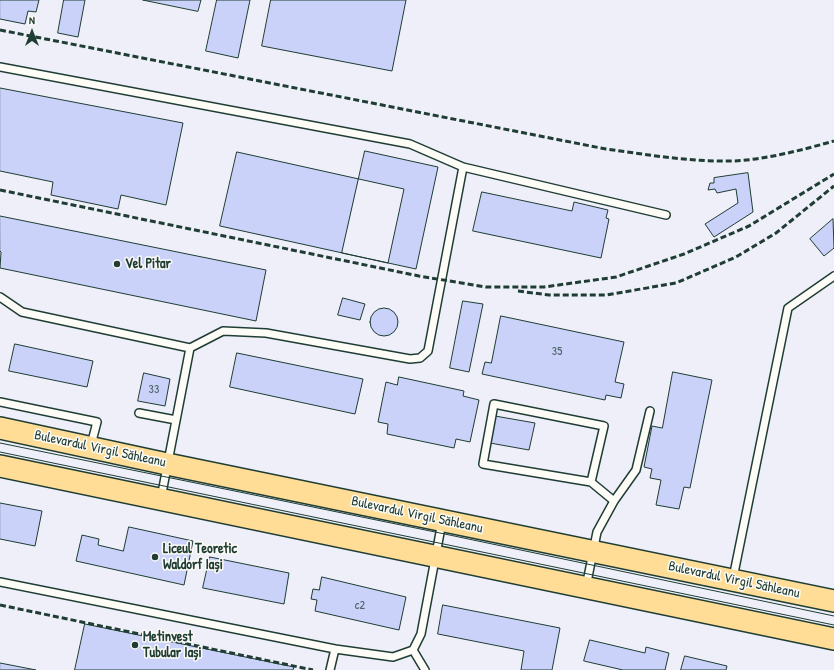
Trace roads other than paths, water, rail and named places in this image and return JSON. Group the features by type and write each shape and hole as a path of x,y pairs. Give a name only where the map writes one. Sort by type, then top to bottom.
{"main road":[{"name":"Bulevardul Virgil Săhleanu","path":"0,428 167,464 834,601"},
{"path":"0,466 834,639"}],"lane":[{"path":"0,67 410,144 463,167 666,215"},
{"path":"0,296 22,312 190,348 223,331 266,333 410,359 420,358 428,351 463,167"},
{"path":"733,580 788,308 834,276"},
{"path":"160,500 190,348"},
{"path":"0,402 97,422 91,447"},
{"path":"591,482 604,426 494,404 483,464 591,482 614,501"},
{"path":"585,588 597,532 614,501 636,470 650,411"},
{"path":"139,413 176,420"},
{"path":"0,582 335,649 393,657 413,650 421,634 442,520"},
{"path":"330,670 335,649"},
{"path":"413,650 425,670"}],"tram line":[{"path":"0,443 440,533 834,616"},
{"path":"0,452 834,625"}],"railway":[{"path":"0,30 606,149 654,156 735,161 797,151 834,141"},
{"path":"0,190 419,276 486,287 544,287 616,277 684,254 749,226 834,174"},
{"path":"518,291 549,295 606,295 676,283 736,257 776,233 834,186"},
{"path":"0,605 313,670"}],"place":[{"name":"Vel Pitar","path":"117,264"},
{"name":"Liceul Teoretic Waldorf Iași","path":"155,557"},
{"name":"Metinvest Tubular Iași","path":"135,645"}]}
